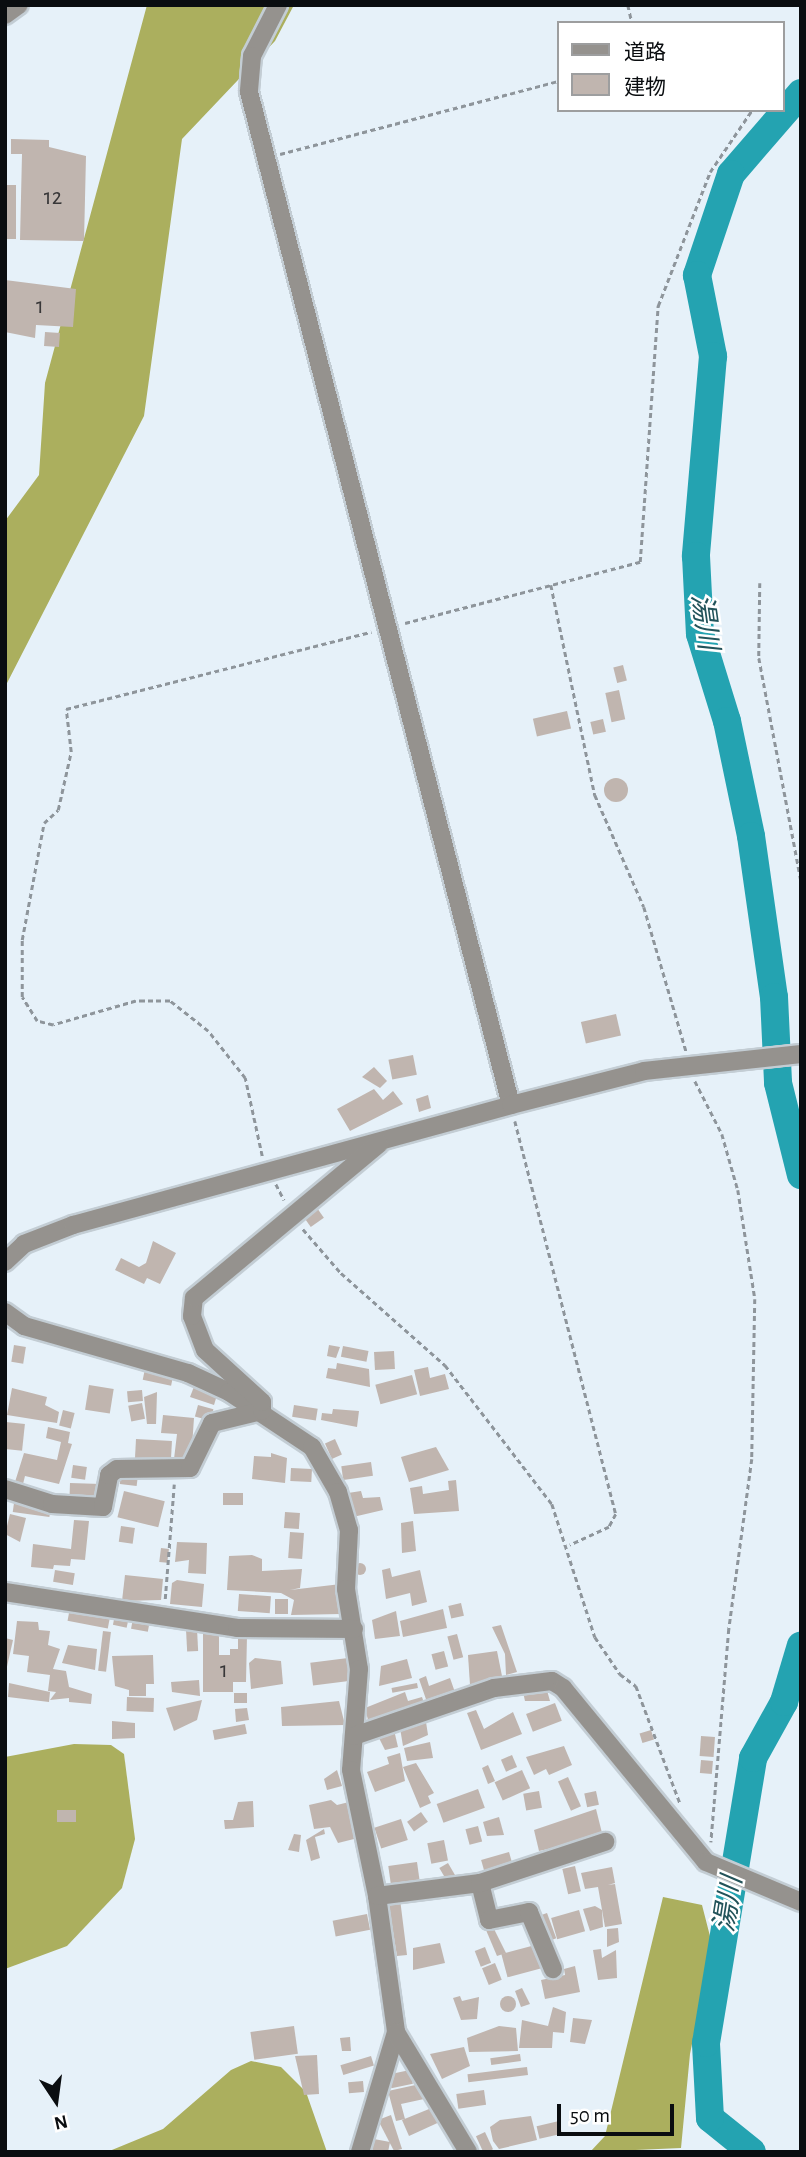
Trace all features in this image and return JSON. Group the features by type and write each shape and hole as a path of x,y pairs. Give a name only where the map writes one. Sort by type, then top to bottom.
{"street":[{"path":"5,15 19,5"},
{"path":"278,5 261,35 247,78 263,158 510,1105"},
{"path":"5,1262 24,1244 73,1224 510,1105 643,1071 801,1054"},
{"path":"262,1411 262,1402 205,1350 192,1305 205,1283 294,1219 385,1139"},
{"path":"5,1312 24,1326 188,1373 262,1411 312,1447 338,1492 349,1530 346,1588 354,1629 360,1688 351,1770 377,1896 396,2032 468,2152"},
{"path":"5,1489 52,1504 98,1508 106,1502 109,1475 117,1469 174,1470 194,1464 212,1423 262,1411"},
{"path":"5,1592 237,1628 354,1629"},
{"path":"354,1735 494,1688 552,1681 564,1688 714,1868 801,1902"},
{"path":"377,1896 480,1883 605,1842"},
{"path":"480,1883 489,1920 529,1912 553,1969"},
{"path":"360,2152 396,2032"}],"path":[{"path":"263,158 558,81"},
{"path":"685,1834 676,1784 653,1725 636,1686 620,1674 595,1637 570,1545 552,1504 458,1380 341,1273 294,1219 269,1171 245,1078 208,1031 170,1001 136,1001 54,1025 37,1021 22,997 22,940 44,823 58,810 71,752 66,709 640,562 658,306 710,172 751,112"},
{"path":"760,583 759,658 801,881"},
{"path":"551,584 594,795 644,907 694,1065 722,1134 738,1190 751,1255 756,1340 752,1459 729,1629 714,1836 701,1855"},
{"path":"510,1105 616,1514 609,1527 570,1545"},
{"path":"163,1617 174,1470"}],"green space":[{"path":"147,5 294,5 275,41 182,139 144,416 5,687 5,521 39,475 45,383"},
{"path":"74,1744 111,1745 124,1754 135,1839 122,1888 67,1946 5,1969 5,1757"},
{"path":"663,1897 702,1905 712,1944 690,2054 681,2148 590,2152 605,2136"},
{"path":"251,2061 281,2067 306,2092 327,2152 107,2152 163,2129 231,2070"}],"building":[{"path":"11,139 49,140 49,147 86,156 84,241 20,240 22,154 11,154"},
{"path":"5,185 16,185 16,239 5,239"},
{"path":"5,280 76,289 73,327 36,325 35,338 5,332"},
{"path":"45,332 60,333 59,347 44,346"},
{"path":"623,665 627,681 617,683 613,667"},
{"path":"619,690 625,719 612,722 605,693"},
{"path":"567,711 571,729 537,736 533,719"},
{"path":"603,719 606,732 593,735 590,722"},
{"path":"616,778 625,781 628,790 625,799 616,802 607,799 604,790 607,781"},
{"path":"616,1014 621,1035 586,1044 581,1022"},
{"path":"413,1055 417,1075 392,1079 388,1060"},
{"path":"374,1067 387,1081 380,1088 362,1077"},
{"path":"374,1089 383,1100 393,1091 403,1104 350,1131 337,1109"},
{"path":"428,1095 431,1108 419,1112 416,1099"},
{"path":"317,1208 324,1218 311,1227 304,1217"},
{"path":"153,1241 176,1253 160,1284 147,1278 144,1284 115,1270 121,1258 139,1267 146,1263"},
{"path":"14,1345 26,1347 23,1364 11,1362"},
{"path":"329,1345 340,1347 336,1358 327,1356"},
{"path":"343,1346 369,1351 366,1362 341,1357"},
{"path":"394,1351 395,1369 375,1370 374,1352"},
{"path":"337,1363 369,1369 370,1387 326,1378 328,1368 336,1369"},
{"path":"428,1367 430,1378 445,1374 449,1389 420,1396 414,1370"},
{"path":"145,1369 173,1375 171,1386 143,1380"},
{"path":"412,1375 417,1394 380,1404 375,1385"},
{"path":"195,1384 217,1395 214,1405 190,1397"},
{"path":"89,1385 114,1389 110,1414 85,1410"},
{"path":"12,1388 47,1397 45,1405 59,1412 57,1423 7,1415"},
{"path":"142,1390 143,1401 128,1402 127,1391"},
{"path":"157,1392 156,1424 147,1424 144,1397"},
{"path":"142,1403 145,1419 131,1421 128,1406"},
{"path":"198,1405 213,1409 210,1421 195,1417"},
{"path":"294,1405 318,1409 316,1421 292,1417"},
{"path":"333,1409 359,1411 357,1427 321,1420 322,1413 332,1414"},
{"path":"63,1410 75,1413 71,1428 59,1426"},
{"path":"163,1415 194,1418 191,1461 174,1459 177,1434 161,1433"},
{"path":"6,1422 25,1424 22,1451 5,1449"},
{"path":"48,1427 70,1432 68,1443 72,1444 59,1484 25,1476 23,1484 15,1482 24,1453 57,1460 61,1442 46,1438"},
{"path":"136,1439 172,1441 171,1462 135,1460"},
{"path":"335,1439 342,1455 332,1459 325,1443"},
{"path":"436,1447 449,1470 409,1482 401,1457"},
{"path":"271,1453 287,1458 285,1483 252,1479 254,1456 271,1457"},
{"path":"371,1462 373,1476 343,1480 341,1466"},
{"path":"73,1465 87,1467 85,1480 71,1478"},
{"path":"291,1468 312,1469 311,1482 290,1481"},
{"path":"121,1474 138,1476 137,1486 120,1484"},
{"path":"456,1480 459,1511 414,1514 410,1488 422,1486 423,1494 449,1490 448,1481"},
{"path":"70,1483 101,1484 100,1500 69,1499"},
{"path":"124,1491 165,1501 158,1527 117,1517"},
{"path":"361,1491 363,1498 380,1497 383,1510 353,1517 348,1493"},
{"path":"223,1493 243,1493 243,1505 223,1505"},
{"path":"14,1503 51,1508 49,1517 13,1512"},
{"path":"285,1512 300,1513 299,1529 284,1528"},
{"path":"10,1514 26,1518 20,1542 5,1534"},
{"path":"74,1520 89,1521 85,1560 71,1559 70,1566 54,1565 53,1569 31,1567 33,1544 71,1549"},
{"path":"413,1521 416,1551 402,1553 401,1523"},
{"path":"121,1526 135,1528 133,1544 119,1542"},
{"path":"290,1532 304,1533 302,1559 288,1558"},
{"path":"177,1542 207,1543 206,1574 188,1573 189,1560 175,1562"},
{"path":"161,1548 169,1549 167,1563 159,1562"},
{"path":"252,1555 262,1559 262,1571 302,1569 300,1588 290,1590 341,1584 340,1614 291,1615 294,1600 281,1593 227,1590 229,1556"},
{"path":"360,1563 366,1569 360,1575 354,1569"},
{"path":"390,1568 392,1577 420,1570 427,1602 412,1606 410,1593 386,1599 382,1570"},
{"path":"55,1570 75,1573 73,1585 53,1582"},
{"path":"125,1575 163,1579 161,1600 122,1601"},
{"path":"177,1580 204,1584 202,1607 170,1604 172,1583"},
{"path":"239,1594 271,1596 270,1613 238,1611"},
{"path":"275,1599 288,1599 288,1614 275,1614"},
{"path":"461,1603 464,1616 451,1619 448,1606"},
{"path":"70,1608 110,1616 108,1629 68,1621"},
{"path":"443,1609 447,1628 403,1637 400,1621"},
{"path":"396,1611 400,1636 375,1639 372,1620"},
{"path":"115,1615 129,1618 127,1628 113,1625"},
{"path":"133,1618 150,1621 148,1632 131,1629"},
{"path":"17,1621 38,1622 39,1630 50,1631 48,1645 60,1649 53,1669 66,1671 69,1687 92,1694 91,1704 69,1702 69,1698 50,1700 56,1692 48,1691 50,1675 27,1672 29,1656 13,1654"},
{"path":"501,1625 517,1672 506,1675 505,1654 492,1627"},
{"path":"197,1629 198,1651 187,1652 186,1630"},
{"path":"103,1631 111,1632 106,1672 98,1671"},
{"path":"203,1632 219,1632 219,1655 230,1655 230,1649 238,1649 238,1636 247,1636 246,1682 233,1682 233,1692 203,1692"},
{"path":"457,1634 463,1657 454,1660 447,1637"},
{"path":"5,1638 13,1640 6,1671 5,1671"},
{"path":"68,1645 97,1649 95,1670 62,1663"},
{"path":"444,1651 448,1666 436,1670 431,1654"},
{"path":"497,1651 502,1676 470,1685 468,1655"},
{"path":"153,1655 154,1684 146,1684 146,1696 129,1696 129,1690 115,1686 112,1656"},
{"path":"255,1658 281,1661 283,1684 251,1689 249,1663"},
{"path":"348,1658 351,1681 313,1685 310,1663"},
{"path":"407,1659 412,1678 379,1686 381,1666"},
{"path":"426,1676 429,1686 450,1678 457,1698 429,1708 419,1679"},
{"path":"199,1680 200,1696 172,1692 171,1682"},
{"path":"9,1683 50,1692 49,1702 8,1697"},
{"path":"417,1683 418,1688 392,1693 391,1688"},
{"path":"546,1687 550,1701 525,1701 523,1692"},
{"path":"405,1692 408,1701 422,1697 426,1709 368,1720 365,1708"},
{"path":"234,1693 247,1693 247,1703 234,1703"},
{"path":"127,1697 154,1698 153,1712 127,1711"},
{"path":"202,1700 197,1720 174,1731 166,1708"},
{"path":"339,1701 345,1725 282,1726 281,1707"},
{"path":"555,1703 562,1721 533,1732 526,1714"},
{"path":"247,1708 249,1720 236,1722 235,1709"},
{"path":"476,1710 484,1729 513,1712 522,1734 481,1750 467,1713"},
{"path":"112,1721 135,1723 135,1738 112,1739"},
{"path":"426,1722 428,1735 403,1746 400,1728"},
{"path":"245,1724 247,1734 215,1740 213,1730"},
{"path":"394,1730 398,1747 385,1750 377,1734"},
{"path":"651,1730 654,1740 642,1743 640,1734"},
{"path":"701,1736 715,1737 714,1757 700,1756"},
{"path":"430,1742 433,1758 407,1761 404,1748"},
{"path":"564,1746 572,1765 549,1775 546,1769 534,1775 526,1757"},
{"path":"400,1753 405,1781 375,1792 367,1772 389,1764 387,1757"},
{"path":"512,1755 517,1767 506,1772 501,1760"},
{"path":"701,1760 713,1761 712,1774 700,1773"},
{"path":"416,1763 434,1793 428,1796 431,1803 420,1808 403,1767"},
{"path":"488,1765 495,1781 488,1784 482,1768"},
{"path":"337,1770 342,1786 327,1790 324,1779"},
{"path":"522,1770 530,1788 503,1800 495,1782"},
{"path":"568,1777 581,1806 571,1811 558,1781"},
{"path":"478,1789 485,1808 443,1823 437,1804"},
{"path":"539,1791 542,1808 526,1811 523,1794"},
{"path":"596,1791 599,1805 587,1807 584,1793"},
{"path":"331,1800 337,1805 349,1802 354,1839 338,1843 330,1827 314,1829 309,1805"},
{"path":"253,1801 254,1827 225,1829 224,1820 233,1820 238,1802"},
{"path":"596,1809 603,1837 539,1851 534,1830"},
{"path":"57,1810 76,1810 76,1822 57,1822"},
{"path":"421,1812 428,1822 414,1832 407,1822"},
{"path":"499,1817 504,1835 487,1836 483,1822"},
{"path":"401,1819 408,1840 381,1849 374,1828"},
{"path":"478,1826 482,1841 470,1845 465,1829"},
{"path":"324,1829 325,1834 315,1837 320,1858 311,1861 306,1840"},
{"path":"294,1834 301,1835 299,1852 288,1850"},
{"path":"444,1840 448,1861 431,1864 427,1843"},
{"path":"509,1852 513,1866 485,1874 481,1860"},
{"path":"417,1862 420,1884 391,1888 388,1866"},
{"path":"448,1863 456,1877 447,1882 439,1868"},
{"path":"575,1866 581,1891 568,1894 562,1869"},
{"path":"612,1867 615,1883 608,1885 615,1884 622,1924 605,1927 598,1887 585,1889 581,1873"},
{"path":"400,1899 407,1955 397,1956 388,1901"},
{"path":"595,1906 602,1910 603,1927 590,1931 583,1909"},
{"path":"579,1910 585,1931 557,1939 551,1918"},
{"path":"547,1913 556,1938 548,1941 539,1916"},
{"path":"367,1914 370,1930 336,1936 333,1921"},
{"path":"493,1927 506,1953 497,1956 486,1930"},
{"path":"618,1928 619,1942 607,1947 607,1929"},
{"path":"440,1943 445,1963 413,1970 413,1948"},
{"path":"539,1944 545,1967 508,1977 501,1954"},
{"path":"485,1947 491,1963 481,1967 475,1951"},
{"path":"601,1949 602,1958 616,1950 617,1978 598,1980 593,1950"},
{"path":"495,1963 502,1980 489,1985 482,1968"},
{"path":"575,1966 580,1992 545,1999 541,1980 565,1975 564,1969"},
{"path":"522,1988 530,2004 521,2007 515,1991"},
{"path":"460,1996 462,2001 479,1997 477,2019 461,2020 453,1998"},
{"path":"505,1996 511,1996 516,2004 514,2010 505,2012 500,2007 500,2001"},
{"path":"553,2007 566,2012 564,2033 553,2032 552,2048 519,2048 522,2020 548,2026"},
{"path":"573,2018 592,2020 585,2044 570,2042"},
{"path":"294,2026 298,2054 254,2060 250,2032"},
{"path":"499,2026 516,2028 518,2051 469,2052 467,2038"},
{"path":"350,2037 351,2051 342,2051 340,2038"},
{"path":"464,2047 470,2066 442,2079 430,2054"},
{"path":"520,2054 521,2061 491,2065 490,2058"},
{"path":"317,2055 319,2094 304,2095 295,2056"},
{"path":"371,2056 374,2066 343,2075 340,2065"},
{"path":"527,2067 528,2075 468,2082 467,2074"},
{"path":"410,2070 413,2084 391,2088 388,2075"},
{"path":"363,2081 364,2092 349,2093 348,2082"},
{"path":"420,2084 424,2099 401,2104 405,2119 396,2121 388,2091"},
{"path":"484,2090 486,2105 458,2109 456,2094"},
{"path":"434,2107 444,2120 409,2136 402,2120"},
{"path":"391,2115 402,2149 394,2151 378,2120"},
{"path":"531,2116 537,2140 499,2149 493,2141 490,2127 500,2120"},
{"path":"559,2121 562,2134 540,2139 537,2126"},
{"path":"485,2132 493,2149 483,2152 476,2136"},
{"path":"374,2139 390,2142 388,2152 372,2152"}],"waterway":[{"name":"湯川","path":"785,112 801,93"},
{"name":"湯川","path":"785,112 731,174 697,275 713,356 696,556 700,634 727,721 751,836 774,997 778,1083 801,1175"},
{"name":"湯川","path":"752,2152 710,2118 706,2043 753,1758 784,1702 801,1645"}]}
